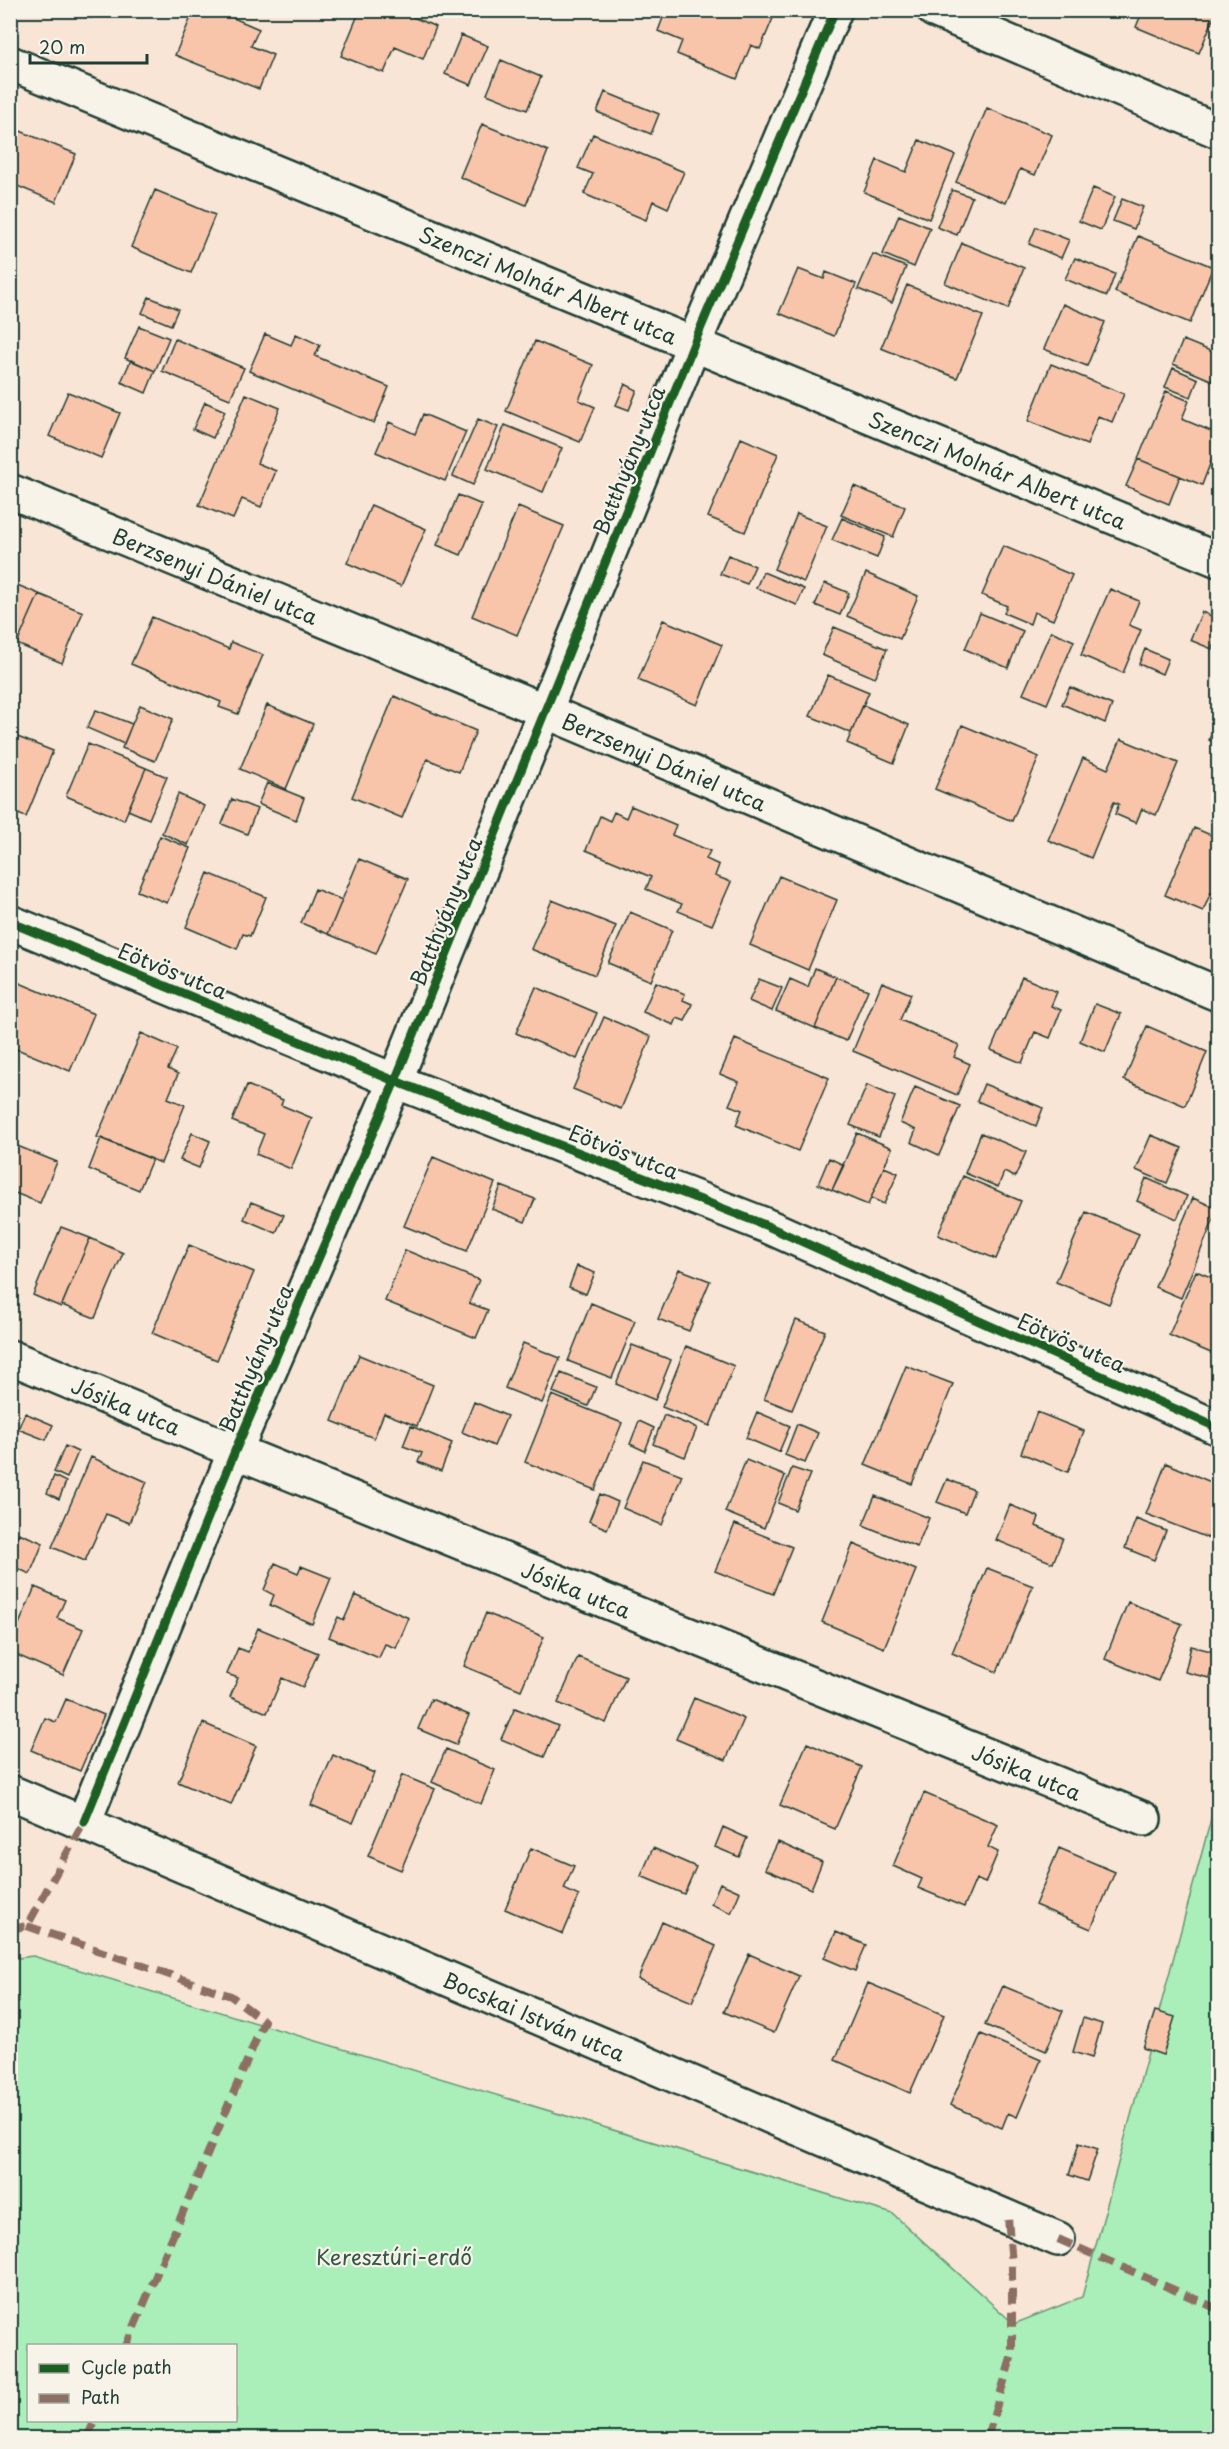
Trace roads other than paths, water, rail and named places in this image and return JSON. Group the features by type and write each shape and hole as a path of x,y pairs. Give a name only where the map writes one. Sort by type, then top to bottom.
{"street":[{"name":"Batthyány utca","path":"84,1822 235,1450 395,1081 693,346 835,10"},
{"path":"933,10 1218,131"},
{"name":"Szenczi Molnár Albert utca","path":"10,63 693,346 1218,560"},
{"name":"Berzsenyi Dániel utca","path":"10,491 545,711 1218,994"},
{"name":"Eötvös utca","path":"10,922 395,1081 765,1226 1218,1428"},
{"name":"Jósika utca","path":"10,1357 1144,1819"},
{"name":"Bocskai István utca","path":"10,1792 1058,2239"}],"park label":[{"name":"Keresztúri-erdő","path":"394,2256"}]}
